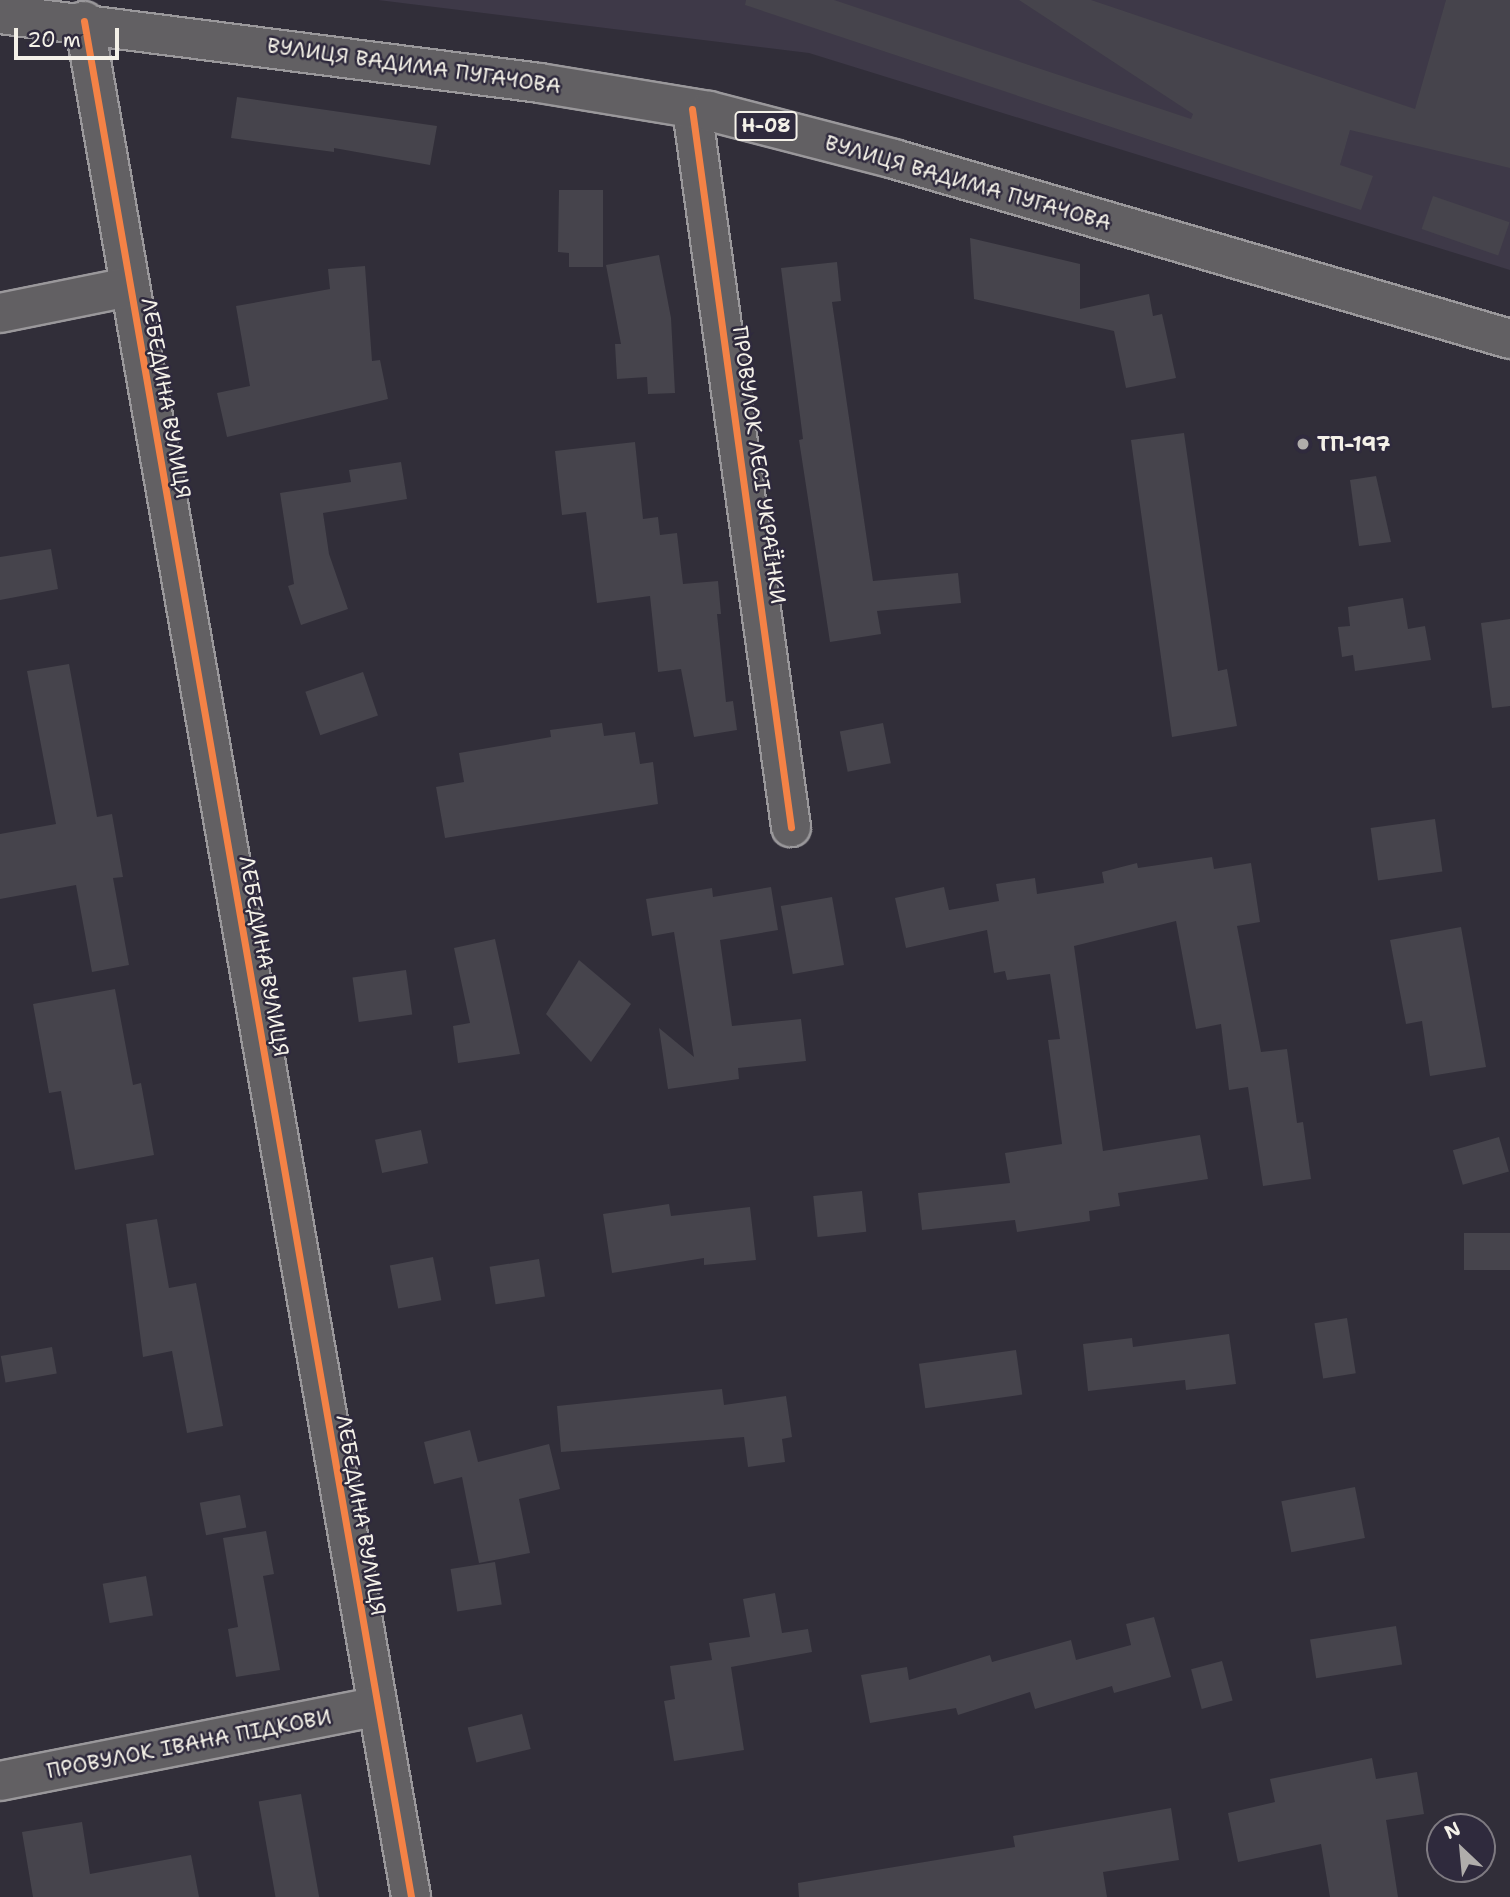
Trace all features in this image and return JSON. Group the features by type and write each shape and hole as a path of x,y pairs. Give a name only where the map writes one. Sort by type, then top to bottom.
{"street":[{"name":"ВУЛИЦЯ ВАДИМА ПУГАЧОВА","path":"0,14 84,21 540,83 692,109 894,159 1510,338"},
{"name":"ЛЕБЕДИНА ВУЛИЦЯ","path":"84,21 411,1897"},
{"name":"ПРОВУЛОК ЛЕСІ УКРАЇНКИ","path":"692,109 791,827"},
{"path":"0,313 129,287"},
{"name":"ПРОВУЛОК ІВАНА ПІДКОВИ","path":"0,1781 378,1706"}],"shaded area":[{"path":"378,0 1510,0 1510,270 809,53"}],"building":[{"path":"746,0 834,0 1191,119 1193,114 1019,0 1091,0 1415,109 1446,0 1510,0 1510,168 1350,130 1340,165 1373,176 1361,210 745,5"},
{"path":"237,97 437,126 430,165 334,148 334,152 231,138"},
{"path":"559,190 603,190 603,267 569,267 569,253 558,252"},
{"path":"1433,196 1510,222 1498,255 1422,229"},
{"path":"970,238 1080,264 1080,309 1149,294 1153,316 1162,314 1176,378 1126,388 1114,331 974,299"},
{"path":"659,255 671,318 675,393 648,394 647,377 617,379 615,344 621,344 606,265"},
{"path":"837,262 841,301 832,302 873,581 958,573 961,603 877,611 881,634 830,642 799,440 803,439 781,268"},
{"path":"365,266 372,361 380,360 388,399 227,437 217,393 250,386 236,306 330,289 328,269"},
{"path":"1184,433 1218,671 1227,669 1237,726 1172,737 1131,440"},
{"path":"635,442 643,519 658,517 660,535 677,533 683,584 718,581 721,614 717,614 726,702 733,701 737,730 694,737 681,669 658,672 650,596 597,603 586,512 562,515 555,451"},
{"path":"401,462 407,499 323,513 329,554 348,609 301,625 288,586 294,584 280,493 351,482 349,470"},
{"path":"1376,476 1391,542 1359,546 1350,480"},
{"path":"51,549 58,589 0,600 0,557"},
{"path":"1403,598 1408,629 1425,626 1431,660 1355,671 1353,655 1342,657 1338,627 1350,626 1348,607"},
{"path":"1510,619 1510,706 1492,708 1481,623"},
{"path":"69,664 97,817 112,814 123,877 113,878 129,965 92,972 76,885 0,899 0,834 56,824 27,671"},
{"path":"363,672 378,715 320,735 305,692"},
{"path":"602,723 604,736 635,732 640,764 653,762 658,804 445,838 436,787 464,782 459,753 551,737 550,730"},
{"path":"883,723 891,763 848,772 840,731"},
{"path":"1435,819 1442,871 1378,881 1371,828"},
{"path":"1212,857 1214,869 1251,863 1260,922 1237,926 1261,1052 1287,1049 1297,1123 1303,1122 1311,1179 1263,1186 1248,1087 1229,1090 1221,1024 1196,1029 1176,921 1074,946 1103,1151 1200,1135 1208,1179 1118,1193 1120,1206 1089,1211 1090,1221 1017,1232 1015,1220 922,1230 918,1193 1010,1183 1005,1153 1062,1144 1048,1040 1060,1039 1050,974 1007,980 1005,971 994,973 987,930 906,948 895,898 944,887 949,910 999,901 996,884 1035,878 1037,894 1104,883 1102,872 1137,863 1138,868"},
{"path":"771,887 778,930 720,940 732,1026 801,1019 806,1061 738,1068 739,1079 668,1089 659,1028 694,1057 674,932 652,936 646,899 712,888 713,897"},
{"path":"832,897 844,965 793,974 781,906"},
{"path":"1461,927 1486,1067 1430,1076 1422,1021 1406,1024 1390,940"},
{"path":"495,939 520,1054 458,1063 453,1026 470,1023 454,948"},
{"path":"579,960 631,1004 591,1062 546,1014"},
{"path":"406,970 412,1015 359,1022 353,978"},
{"path":"115,989 133,1085 141,1083 154,1155 75,1170 61,1091 49,1093 33,1004"},
{"path":"421,1130 428,1163 382,1173 375,1140"},
{"path":"1499,1137 1509,1172 1463,1185 1453,1150"},
{"path":"862,1191 866,1232 818,1237 813,1196"},
{"path":"669,1204 671,1216 750,1207 756,1260 704,1265 704,1258 612,1273 603,1214"},
{"path":"157,1219 169,1288 196,1283 223,1426 187,1433 172,1351 143,1357 126,1224"},
{"path":"1464,1233 1510,1233 1510,1270 1464,1270"},
{"path":"433,1257 441,1300 398,1309 390,1265"},
{"path":"539,1259 545,1297 496,1304 490,1267"},
{"path":"1347,1318 1356,1373 1323,1378 1314,1323"},
{"path":"1229,1334 1236,1384 1186,1390 1185,1380 1088,1391 1083,1344 1132,1338 1133,1347"},
{"path":"52,1347 57,1374 5,1383 1,1356"},
{"path":"1016,1350 1022,1395 925,1408 919,1364"},
{"path":"722,1389 724,1405 786,1396 792,1437 782,1439 785,1462 748,1467 744,1437 561,1452 557,1406"},
{"path":"470,1430 478,1462 549,1444 560,1489 519,1499 530,1553 479,1563 462,1477 434,1484 424,1442"},
{"path":"1355,1487 1365,1538 1291,1552 1281,1501"},
{"path":"240,1495 246,1527 206,1535 200,1503"},
{"path":"266,1531 274,1574 263,1576 280,1670 236,1677 228,1629 238,1627 223,1538"},
{"path":"495,1562 502,1604 457,1612 451,1569"},
{"path":"146,1576 153,1615 110,1623 103,1584"},
{"path":"775,1593 782,1633 808,1629 812,1652 731,1667 744,1750 674,1761 664,1701 675,1699 670,1666 712,1660 709,1643 750,1637 743,1599"},
{"path":"1154,1617 1171,1677 1114,1693 1112,1686 1035,1709 1030,1692 958,1715 956,1708 870,1723 861,1675 907,1667 909,1680 990,1655 992,1662 1071,1640 1076,1660 1131,1645 1126,1624"},
{"path":"1396,1626 1402,1665 1316,1678 1310,1640"},
{"path":"1222,1661 1233,1701 1202,1709 1191,1669"},
{"path":"522,1714 531,1749 476,1762 468,1728"},
{"path":"1372,1758 1376,1779 1417,1772 1424,1814 1386,1820 1398,1897 1330,1897 1321,1844 1238,1862 1228,1813 1275,1802 1270,1779"},
{"path":"301,1794 319,1897 275,1897 259,1801"},
{"path":"1171,1808 1179,1860 1103,1872 1107,1897 799,1897 798,1883 1015,1847 1013,1836"},
{"path":"82,1822 90,1874 191,1855 199,1897 33,1897 22,1832"}],"cycle path":[{"path":"84,21 411,1897"},
{"path":"692,109 791,827"}],"place":[{"name":"ТП-197","path":"1303,444"}]}
